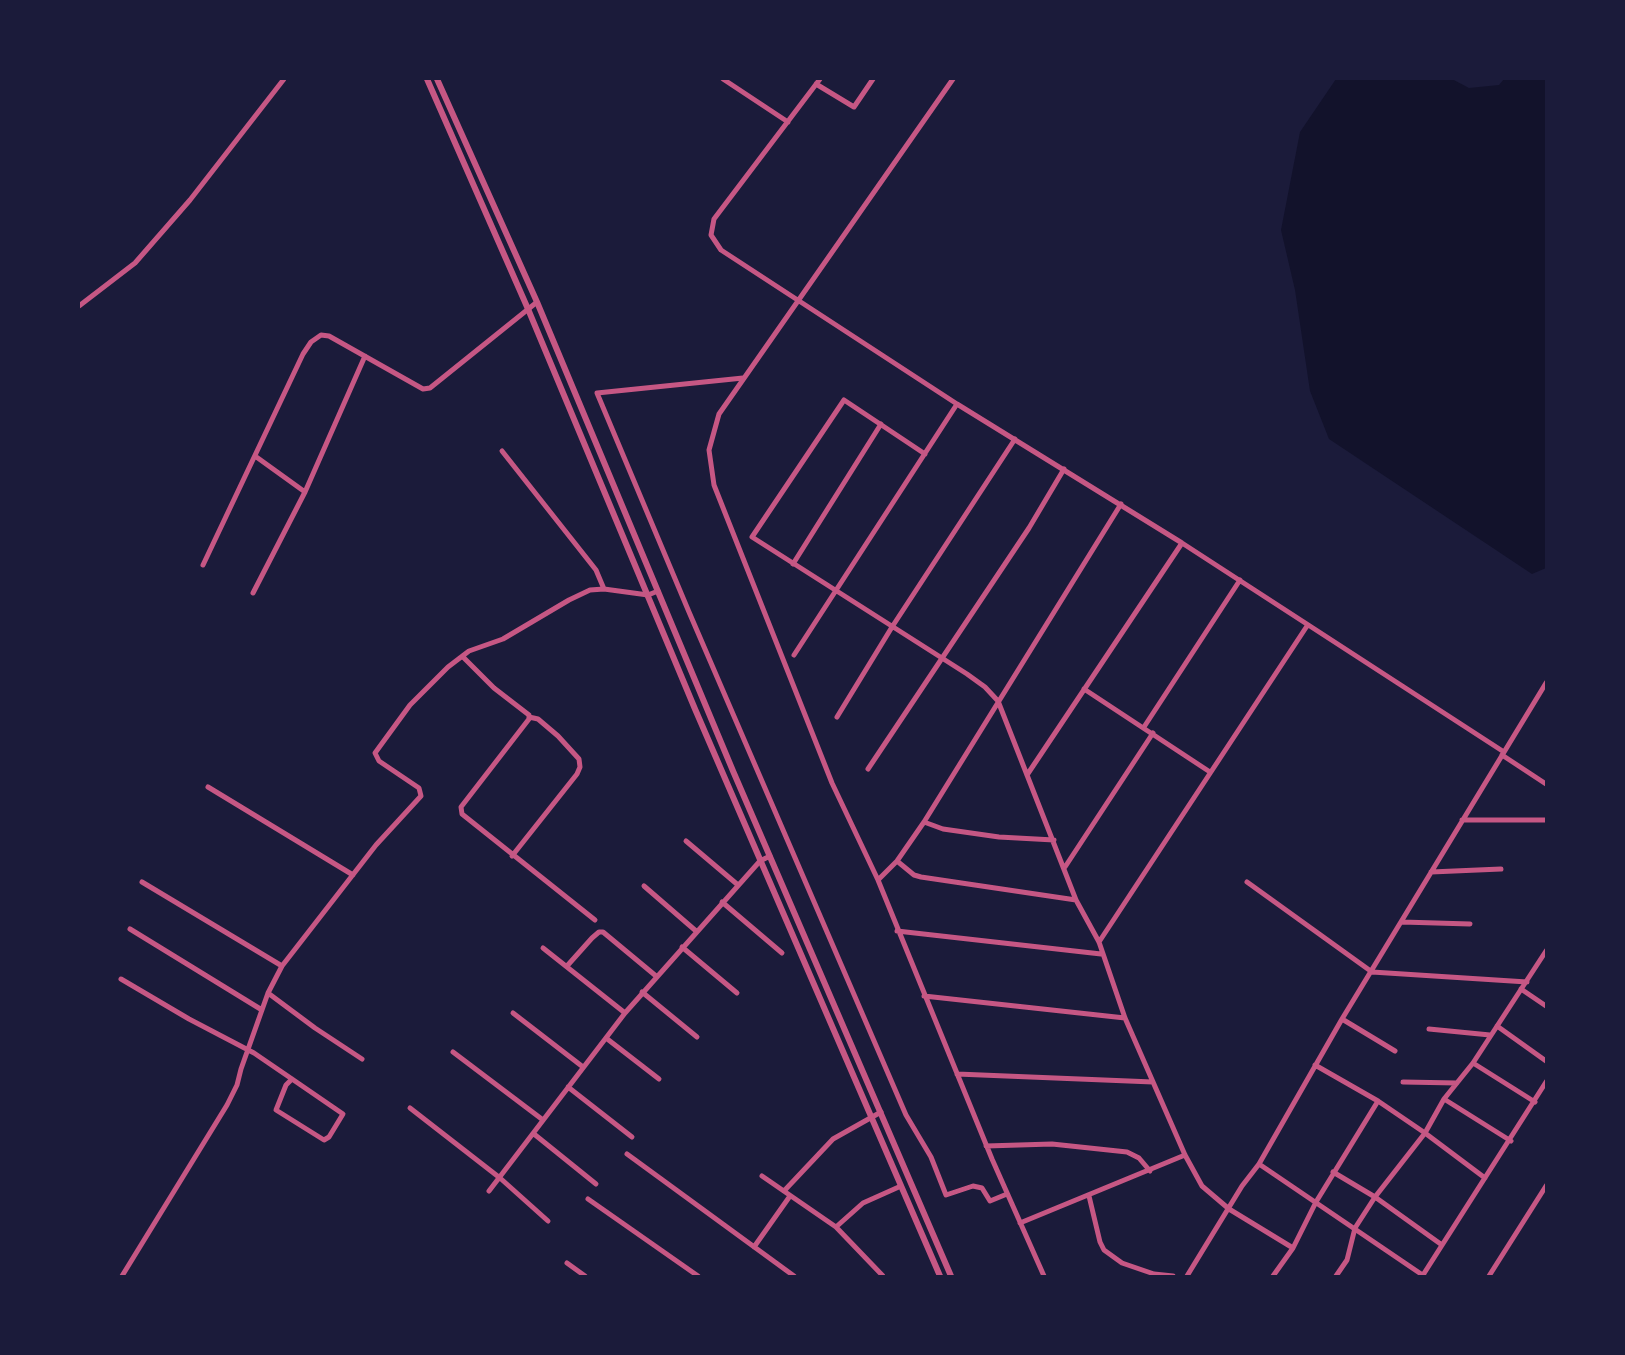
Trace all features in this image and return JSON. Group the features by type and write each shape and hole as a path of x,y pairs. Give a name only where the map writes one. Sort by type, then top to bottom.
{"street":[{"path":"79,306 135,263 190,200 284,79"},
{"path":"426,79 528,309 760,860 940,1276"},
{"path":"437,79 537,302 770,856 951,1276"},
{"path":"723,79 788,122"},
{"path":"873,79 854,107 818,81 714,219 711,235 721,250 957,404 1240,580 1546,784"},
{"path":"953,79 719,414 709,450 714,485 832,783 878,880 986,1146 1044,1276"},
{"path":"203,565 311,342 321,335 329,336 423,389 430,387 537,302"},
{"path":"253,593 305,492 365,356"},
{"path":"743,378 597,393 699,637 906,1115 931,1157 946,1195 973,1186 982,1188 990,1201 1007,1194"},
{"path":"925,454 844,400 752,537 976,680 998,701 1076,900 1099,942 1125,1018 1185,1155 1202,1186 1229,1209 1293,1248"},
{"path":"794,655 957,404"},
{"path":"793,564 881,424"},
{"path":"837,717 892,627 1015,439"},
{"path":"502,452 596,570 604,589"},
{"path":"255,456 305,492"},
{"path":"868,769 1029,528 1064,469"},
{"path":"878,880 897,861 924,822 1121,504"},
{"path":"1027,775 1182,543"},
{"path":"1144,727 1240,580"},
{"path":"122,1276 227,1105 237,1085 268,993 282,965 421,796 419,788 379,761 375,753 410,705 448,667 469,651 503,639 590,590 604,589 648,595 658,591"},
{"path":"1099,942 1307,626"},
{"path":"463,657 529,717 538,719 558,736 579,759 577,774 512,856"},
{"path":"1187,1276 1259,1164 1342,1019 1546,683"},
{"path":"1084,689 1210,772"},
{"path":"529,717 461,807 462,814 595,920"},
{"path":"1065,867 1153,733"},
{"path":"208,787 354,875"},
{"path":"1462,820 1545,820"},
{"path":"924,822 943,829 1054,840"},
{"path":"686,841 738,885"},
{"path":"489,1191 642,992 760,860 770,856"},
{"path":"897,861 914,875 921,877 1076,900"},
{"path":"1431,872 1501,869"},
{"path":"142,881 282,965"},
{"path":"1247,882 1372,972 1527,982"},
{"path":"644,886 696,931"},
{"path":"722,902 782,953"},
{"path":"1402,922 1470,924"},
{"path":"130,929 262,1010"},
{"path":"897,931 1101,954"},
{"path":"567,967 592,938 603,932 656,976"},
{"path":"682,947 737,993"},
{"path":"543,948 625,1013"},
{"path":"1336,1276 1347,1261 1355,1228 1375,1197 1425,1133 1444,1099 1474,1063 1546,952"},
{"path":"121,979 189,1020 248,1050 292,1079 343,1114 329,1138 324,1140 276,1110 286,1085 292,1079"},
{"path":"1521,989 1546,1006"},
{"path":"642,992 697,1037"},
{"path":"268,993 362,1059"},
{"path":"924,996 1125,1018"},
{"path":"513,1013 583,1067"},
{"path":"1342,1019 1395,1051"},
{"path":"1497,1026 1546,1061"},
{"path":"1429,1029 1490,1035"},
{"path":"606,1038 659,1079"},
{"path":"453,1052 543,1120"},
{"path":"1474,1063 1535,1102"},
{"path":"1315,1065 1378,1101 1485,1178"},
{"path":"957,1074 1153,1082"},
{"path":"1403,1082 1457,1083"},
{"path":"1259,1164 1424,1275 1546,1082"},
{"path":"568,1087 632,1137"},
{"path":"1444,1099 1511,1141"},
{"path":"1273,1276 1293,1248 1333,1172 1378,1101"},
{"path":"410,1108 500,1178 548,1221"},
{"path":"784,1191 834,1139 881,1112"},
{"path":"534,1134 596,1184"},
{"path":"986,1146 1052,1144 1127,1152 1139,1158 1150,1171"},
{"path":"627,1154 793,1276"},
{"path":"1020,1223 1185,1155"},
{"path":"1333,1172 1375,1197 1442,1245"},
{"path":"762,1176 836,1227 883,1276"},
{"path":"836,1227 863,1203 901,1186"},
{"path":"1489,1276 1546,1186"},
{"path":"754,1247 790,1196"},
{"path":"1089,1196 1104,1250 1122,1263 1154,1274 1173,1276"},
{"path":"588,1199 698,1276"},
{"path":"567,1263 585,1276"}],"shaded area":[{"path":"1336,79 1452,79 1469,88 1499,85 1504,79 1546,79 1546,568 1532,574 1329,439 1310,391 1295,290 1281,230 1300,132"}]}
